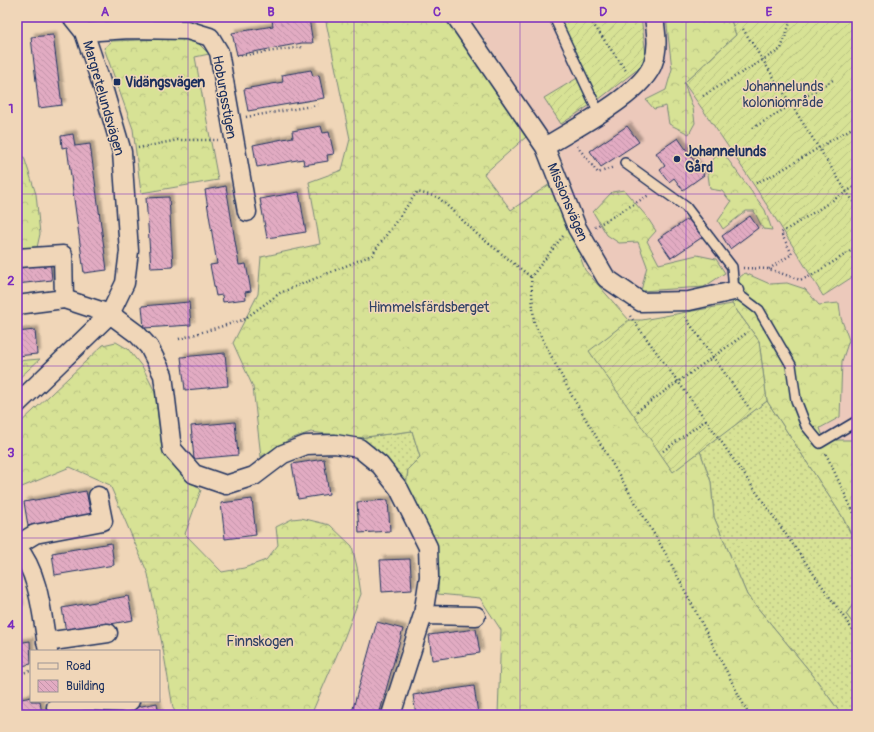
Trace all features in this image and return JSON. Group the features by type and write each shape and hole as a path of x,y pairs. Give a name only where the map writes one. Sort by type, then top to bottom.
{"street":[{"name":"Margretelundsvägen","path":"17,404 110,314 125,283 129,251 122,152 104,91 84,32 72,17"},
{"name":"Missionsvägen","path":"456,17 545,147 579,232 606,278 642,302 689,300 734,290"},
{"name":"Missionsvägen","path":"545,147 628,94 645,78 653,63 658,42 654,17"},
{"name":"Hoburgsstigen","path":"84,32 187,30 210,37 219,52 233,140 247,212"},
{"path":"17,258 63,255 64,299"},
{"path":"17,305 64,299 110,314 137,334 153,354 163,375 172,449 194,474 226,485 254,476 283,454 306,445 335,444 359,448 380,465 399,489 428,547 429,577 424,615 391,715"},
{"path":"98,496 103,521 35,534 17,546 25,556 38,592 47,647 108,633"},
{"path":"424,615 476,616"},
{"path":"56,708 81,702"},
{"path":"97,702 120,704 128,702"}],"lane":[{"path":"554,17 599,113"},
{"path":"625,163 686,207 732,267 734,290 759,310 791,365 796,400 806,426 820,442 857,421"}],"path":[{"path":"588,17 636,86"},
{"path":"704,96 781,49 792,17"},
{"path":"743,29 857,208"},
{"path":"220,59 303,47"},
{"path":"753,128 833,80"},
{"path":"230,120 318,106"},
{"path":"756,183 775,174 857,125"},
{"path":"567,133 598,173 625,163"},
{"path":"122,152 178,140 233,140"},
{"path":"769,268 792,254 781,233 857,185"},
{"path":"660,188 579,232 564,235 531,277 534,323 572,396 666,554 749,715"},
{"path":"179,339 243,320 280,293 372,255 417,192 438,197 478,235 531,277"},
{"path":"732,267 769,268 800,280 811,276 857,247"},
{"path":"626,309 706,420 857,636"},
{"path":"684,317 714,356 750,409"},
{"path":"637,411 748,332"},
{"path":"663,451 706,420"},
{"path":"820,442 857,520"},
{"path":"17,674 30,671"}],"shaded area":[{"path":"470,17 666,17 672,69 666,90 647,100 666,106 693,108 684,83 734,154 784,231 823,296 857,274 857,440 834,440 822,434 820,428 840,417 842,361 849,340 841,318 839,303 819,305 805,289 787,283 770,284 745,273 740,277 732,304 726,286 692,295 646,297 611,274 584,225 559,151"}],"green space":[{"name":"Himmelsfärdsberget","path":"325,17 445,17 526,137 484,174 511,210 553,182 585,270 629,320 590,351 673,471 700,451 711,482 714,517 747,595 812,674 842,715 498,715 501,630 480,598 438,594 439,569 431,530 406,488 408,469 420,457 412,431 358,438 311,432 290,439 261,457 253,387 233,343 258,294 261,257 320,244 309,182 342,170 350,139"},
{"path":"558,17 641,17 647,62 598,100 561,124 544,98 584,74"},
{"path":"666,17 730,17 736,35 684,83 693,108 695,123 689,134 669,124 666,106 654,109 646,100 666,90 672,69"},
{"name":"Johannelunds koloniområde","path":"730,17 857,17 857,274 823,296 756,188 684,83 736,35"},
{"path":"193,38 209,54 195,57 218,180 141,193 133,129 104,48 112,41"},
{"path":"721,150 765,210 772,230 763,229 754,211 746,211 723,229 718,221 731,202 722,191 710,189 707,167"},
{"path":"24,157 36,194 40,234 36,252 17,251 17,158"},
{"path":"624,190 647,217 656,231 647,241 659,264 697,255 716,259 725,273 704,287 641,291 647,266 638,242 619,243 607,235 593,212 612,192"},
{"path":"745,273 770,284 787,283 805,289 819,305 839,303 841,318 849,340 842,361 840,417 820,428 822,434 833,440 857,440 857,546 842,516 767,401 759,341 732,304 740,277"},
{"path":"732,304 759,341 767,401 673,472 589,351 629,320 642,320"},
{"name":"Finnskogen","path":"116,342 128,349 143,368 155,392 162,447 174,466 201,490 185,534 222,572 244,568 266,560 278,545 276,527 292,519 301,518 330,525 352,546 361,594 345,636 311,715 177,715 173,708 148,574 110,485 70,467 17,489 17,426 103,345"},
{"path":"40,359 17,380 17,361"},
{"path":"767,401 842,516 857,546 857,599 846,614 857,629 857,715 842,715 812,674 747,595 714,517 711,482 700,451"},
{"path":"412,431 420,457 408,469 406,488 372,448 358,438"},
{"path":"857,599 857,629 846,614"}],"building":[{"path":"289,17 302,17 303,20 309,19 313,43 302,43 237,55 232,33 273,26 272,20"},
{"path":"53,35 62,105 39,108 31,37"},
{"path":"311,70 313,76 319,75 324,98 248,111 244,89 283,82 282,75"},
{"path":"321,126 323,133 329,132 334,154 327,155 328,161 304,165 303,159 257,167 253,145 293,137 292,131"},
{"path":"627,126 639,142 601,167 590,151"},
{"path":"73,134 75,146 90,144 107,270 84,273 67,147 62,148 61,136"},
{"name":"Johannelunds Gård","path":"678,138 704,175 683,190 674,178 669,182 660,170 665,166 656,153"},
{"path":"226,186 239,265 246,264 251,291 245,292 246,299 223,302 222,295 216,296 210,265 217,264 205,190"},
{"path":"299,192 306,232 267,238 260,199"},
{"path":"169,197 173,267 151,268 146,198"},
{"path":"750,216 758,228 730,249 722,236"},
{"path":"691,217 704,236 671,258 658,239"},
{"path":"50,259 52,280 17,284 17,263"},
{"path":"189,302 191,325 144,328 142,306"},
{"path":"35,330 37,354 17,356 17,332"},
{"path":"225,353 228,386 185,390 181,357"},
{"path":"235,422 238,455 194,459 191,426"},
{"path":"324,459 329,494 298,499 292,464"},
{"path":"86,491 91,515 28,526 24,502"},
{"path":"252,499 256,535 225,539 221,503"},
{"path":"388,500 390,531 359,533 357,502"},
{"path":"111,543 114,565 55,575 52,553"},
{"path":"410,559 412,590 382,592 380,560"},
{"path":"17,591 20,608 17,608"},
{"path":"128,596 133,620 66,632 62,608"},
{"path":"377,622 403,629 379,715 364,715 352,712"},
{"path":"476,629 480,653 432,660 429,635"},
{"path":"30,641 30,664 17,667 17,643"},
{"path":"474,686 478,714 416,715 413,695"},
{"path":"30,697 30,702 40,702 42,715 17,715 17,700"},
{"path":"157,703 159,715 96,715"}],"place":[{"name":"Vidängsvägen","path":"117,82"},
{"name":"Johannelunds Gård","path":"677,159"}]}
